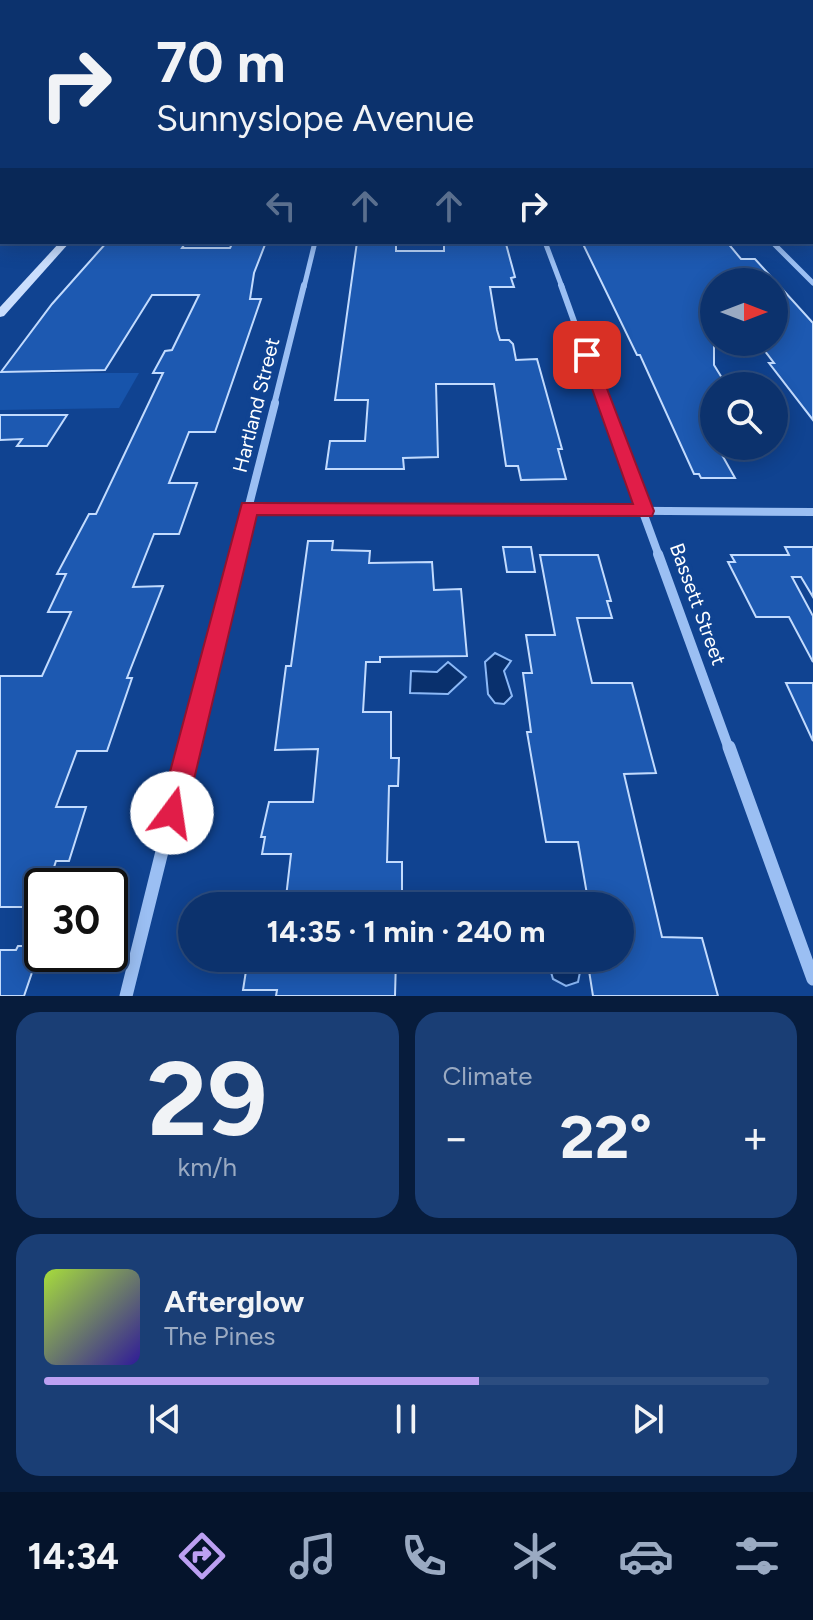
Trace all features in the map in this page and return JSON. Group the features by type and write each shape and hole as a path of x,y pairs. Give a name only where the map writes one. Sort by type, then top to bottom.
{"main road":[{"path":"0,314 63,244"}],"street":[{"name":"Hartland Street","path":"126,996 315,244"},
{"name":"Bassett Street","path":"546,244 813,979"},
{"path":"774,244 813,283"},
{"path":"249,508 813,512"}],"shaded area":[{"path":"0,373 139,373 119,408 0,410"},
{"path":"495,653 511,661 504,671 512,696 504,704 495,703 488,694 485,662"},
{"path":"448,662 466,677 448,694 410,693 411,671 437,672"},
{"path":"551,972 580,972 578,982 566,986 553,979"}],"building":[{"path":"105,244 185,244 182,248 230,248 232,244 265,244 254,273 250,299 261,299 215,432 189,432 169,483 197,483 179,534 154,534 133,587 163,586 127,678 132,678 107,751 77,751 56,807 86,807 69,861 56,861 54,868 24,868 24,907 0,907 0,676 42,676 71,612 48,612 66,574 57,574 89,514 96,514 163,373 153,373 165,351 172,350 199,295 152,295 105,370 1,372 52,304"},
{"path":"357,244 396,244 396,251 444,251 444,244 506,244 515,277 511,278 514,287 490,287 497,330 500,340 509,340 513,344 516,360 537,359 562,449 558,449 566,479 521,480 518,466 506,466 494,384 436,384 438,457 403,458 404,469 326,469 330,441 365,441 368,400 335,400"},
{"path":"583,244 729,244 741,259 755,259 763,268 700,268 700,356 714,356 718,372 700,372 700,460 725,460 735,478 701,478 699,474 694,474 640,355 637,355"},
{"path":"788,295 813,323 813,420 788,388 788,372 776,372 769,363 774,363 769,356 788,356"},
{"path":"0,415 67,415 47,446 17,446 22,439 0,440"},
{"path":"308,541 333,541 332,550 370,551 369,563 432,562 434,590 461,589 467,656 380,657 380,662 366,662 363,712 391,712 391,758 399,758 398,786 389,786 387,862 402,862 402,892 287,892 291,854 262,854 265,837 261,837 269,802 313,802 318,749 275,750 286,666 291,666"},
{"path":"503,547 531,547 535,572 507,572"},
{"path":"785,547 813,547 813,597 801,577 792,577 813,616 813,662 789,617 756,617 728,562 735,562 731,555 789,555"},
{"path":"540,555 598,555 611,601 607,601 612,618 577,618 592,683 632,683 656,773 624,774 662,937 702,938 718,996 593,996 589,972 634,972 634,892 587,892 578,842 546,842 527,732 531,732 523,673 532,673 526,635 555,635"},
{"path":"786,683 813,683 813,741"},
{"path":"18,946 24,946 24,972 32,972 24,996 0,996 0,950 16,950"},
{"path":"246,972 396,972 395,996 276,996 277,990 243,990"}],"route":[{"path":"172,813 249,508 645,511 587,355"}]}
